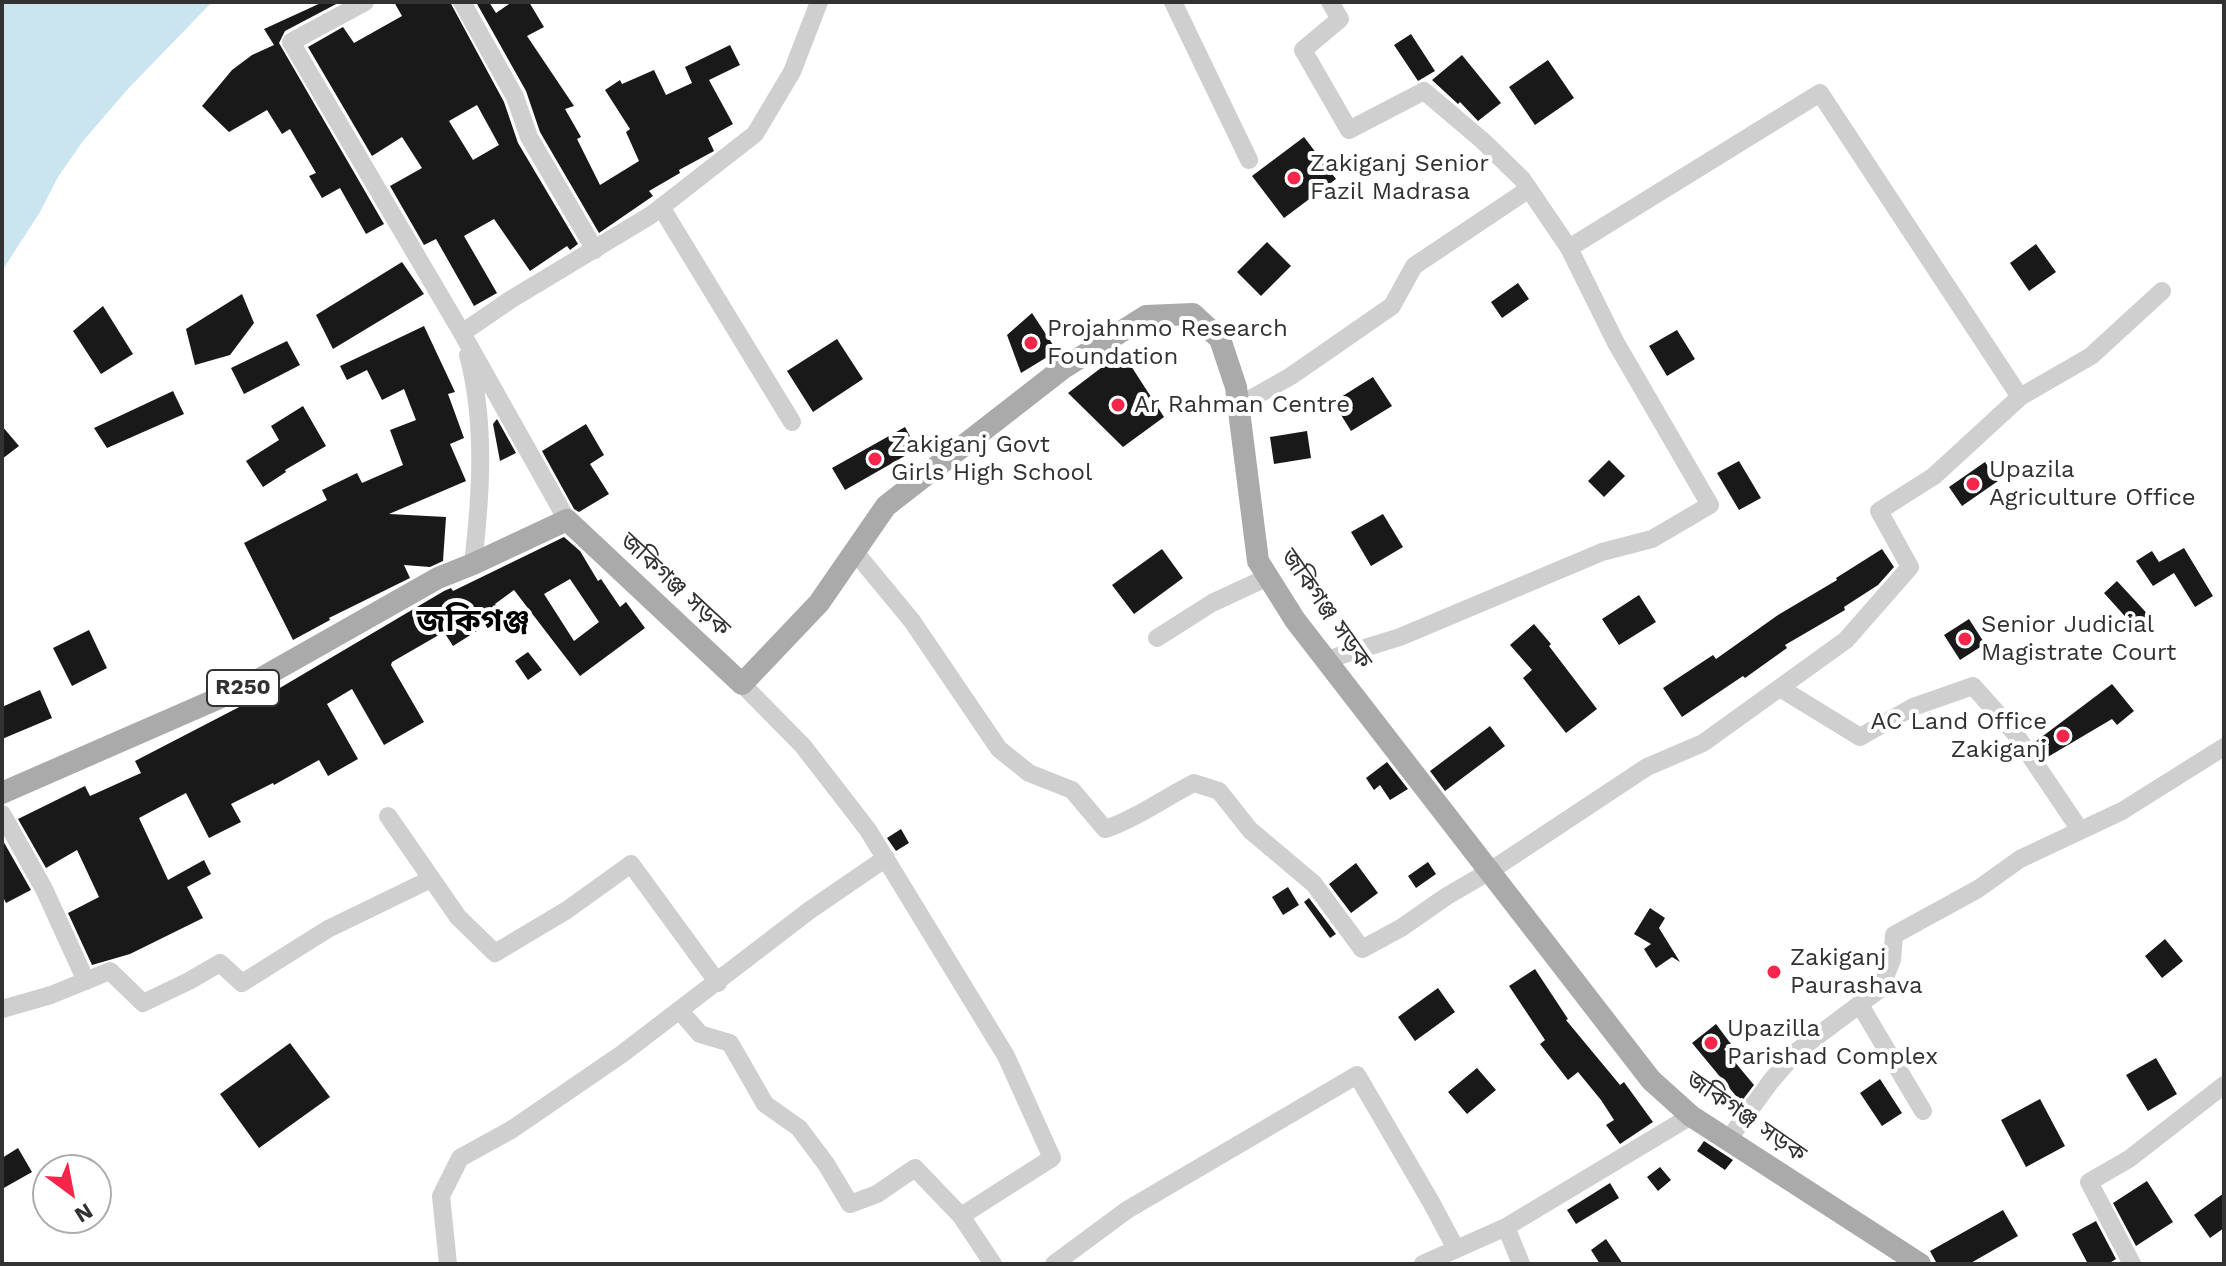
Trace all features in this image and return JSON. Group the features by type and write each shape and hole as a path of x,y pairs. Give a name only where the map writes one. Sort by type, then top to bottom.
{"main road":[{"name":"জকিগঞ্জ সড়ক","path":"567,520 742,684 819,603 886,506 1062,369 1146,316 1193,314 1220,339 1236,387 1258,561 1295,620 1651,1080 1691,1116 1920,1264"},
{"path":"473,564 567,520"},
{"name":"R250","path":"2,793 249,685 438,578 473,564"}],"street":[{"path":"365,2 291,42 462,333 567,520"},
{"path":"462,2 515,97 529,137 595,250"},
{"path":"462,333 661,207 755,134 792,72 819,2"},
{"path":"1173,2 1249,160"},
{"path":"1326,660 1400,637 1602,552 1652,539 1710,505 1616,343 1569,248 1529,189 1483,141 1424,91 1349,130 1303,50 1340,19 1330,2"},
{"path":"1569,248 1820,93 2020,397"},
{"path":"1238,406 1291,376 1392,306 1414,266 1529,189"},
{"path":"661,207 792,422"},
{"path":"855,552 912,621 999,749 1029,773 1072,790 1105,829 1120,825 1157,801 1194,783 1219,791 1250,830 1314,884 1362,949 1401,928 1647,767 1703,743 1846,640 1910,567 1879,511 1934,476 2020,397 2091,356 2162,291"},
{"path":"462,333 479,416 479,514 473,564"},
{"path":"1157,638 1212,603 1268,577"},
{"path":"742,684 803,746 868,830 1006,1056 1052,1158 961,1216"},
{"path":"1780,688 1860,737 1913,707 1973,686 2014,732 2080,830"},
{"path":"1728,1140 1750,1107 1796,1052 1880,989 1892,960 1894,935 1978,889 2020,859 2122,811 2224,747"},
{"path":"2,814 44,889 86,981"},
{"path":"388,816 458,917 495,953 567,910 631,864 718,983"},
{"path":"448,1264 441,1196 460,1158 511,1130 680,1011 810,910 886,858"},
{"path":"2,1009 110,971 143,1003 220,963 242,983 328,929 431,879"},
{"path":"1860,1005 1923,1111"},
{"path":"680,1011 700,1034 730,1043 765,1104 799,1128 850,1204 877,1194 915,1168 961,1216 993,1264"},
{"path":"1054,1264 1127,1210 1357,1075 1456,1249"},
{"path":"2132,1264 2089,1182 2129,1159 2224,1085"},
{"path":"1423,1264 1506,1227 1691,1116"},
{"path":"1506,1227 1521,1264"}],"water":[{"path":"2,2 212,2 127,90 83,141 2,271"}],"building":[{"path":"323,2 340,2 285,31 279,43 384,224 366,234 340,188 322,198 309,176 316,173 290,129 282,134 267,110 229,132 202,106 232,70 252,55 274,45 264,29"},
{"path":"394,2 450,2 504,102 518,143 578,244 570,250 567,246 530,271 494,219 464,236 497,293 474,306 436,239 424,245 390,186 422,168 402,137 372,156 308,47 343,27 354,43 402,16","holes":["477,105 499,145 473,160 449,121"]},
{"path":"476,2 489,2 496,13 512,2 529,2 544,27 527,36 574,106 565,109 581,137 577,139 600,185 639,161 626,132 630,129 605,90 620,80 622,84 654,70 666,95 692,83 685,67 730,45 740,65 709,80 733,124 708,138 714,151 649,191 653,196 599,233 540,132 526,91"},
{"path":"1411,34 1435,71 1418,81 1394,45"},
{"path":"1462,55 1501,103 1478,121 1432,80"},
{"path":"1548,60 1574,98 1535,125 1509,87"},
{"name":"Zakiganj Senior Fazil Madrasa","path":"1304,137 1336,179 1284,218 1252,176"},
{"path":"1267,242 1291,266 1261,296 1237,272"},
{"path":"2036,244 2056,272 2029,291 2010,263"},
{"path":"402,262 424,294 333,349 316,315"},
{"path":"1518,283 1529,299 1502,318 1491,302"},
{"path":"242,294 254,323 230,355 195,365 186,329"},
{"path":"103,306 133,354 101,374 73,331"},
{"name":"Projahnmo Research Foundation","path":"1032,313 1057,351 1021,373 1007,335"},
{"path":"424,326 455,392 448,394 464,438 450,444 466,481 389,514 446,517 443,561 430,567 404,565 410,578 329,618 293,640 244,543 327,500 322,490 357,473 362,483 403,465 390,430 416,420 404,389 382,400 367,370 347,380 340,366"},
{"path":"1677,330 1695,359 1667,376 1649,346"},
{"path":"837,339 863,379 813,412 787,371"},
{"path":"287,341 300,365 244,394 231,368"},
{"name":"Ar Rahman Centre","path":"1122,352 1164,417 1123,447 1068,393"},
{"path":"1373,377 1392,406 1351,431 1333,402"},
{"path":"173,391 184,414 107,448 94,428"},
{"path":"303,406 326,446 263,487 246,461 279,440 271,426"},
{"path":"497,419 516,453 500,461 493,424"},
{"path":"586,424 604,455 590,464 609,494 579,512 574,509 542,451"},
{"path":"2,426 19,446 2,459"},
{"name":"Zakiganj Govt Girls High School","path":"905,427 917,449 845,490 832,468"},
{"path":"1307,431 1311,458 1274,464 1270,437"},
{"path":"1609,460 1625,476 1604,497 1588,481"},
{"path":"1739,461 1761,498 1739,510 1717,473"},
{"name":"Upazila Agriculture Office","path":"1985,462 1998,481 1962,506 1949,487"},
{"path":"1383,514 1403,547 1371,566 1351,532"},
{"path":"564,537 580,551 598,581 601,579 620,607 626,602 645,628 580,676 514,590 495,604 502,615 453,646 444,632 392,662 424,722 384,745 352,689 327,704 358,759 328,776 319,760 231,804 241,822 209,838 186,793 139,818 168,880 204,860 211,874 187,887 203,918 130,954 92,965 68,913 99,897 77,850 46,868 18,819 85,786 90,796 141,773 135,761 273,692 444,591 451,588 453,591","holes":["570,579 599,622 574,641 544,594"]},
{"path":"2184,548 2213,596 2195,607 2174,573 2153,586 2136,561 2152,551 2159,562"},
{"path":"1162,549 1183,578 1134,614 1112,585"},
{"path":"1882,549 1894,567 1878,585 1844,607 1845,610 1785,645 1787,648 1745,678 1743,676 1682,717 1663,688 1713,655 1716,659 1778,615"},
{"path":"2117,581 2154,621 2140,633 2104,593"},
{"path":"1639,595 1656,622 1619,645 1602,619"},
{"name":"Senior Judicial Magistrate Court","path":"1969,619 1985,644 1960,660 1944,635"},
{"path":"1534,624 1597,709 1566,733 1523,678 1532,670 1510,645"},
{"path":"89,630 107,668 72,686 53,648"},
{"path":"528,652 542,670 528,680 515,661"},
{"path":"2112,684 2134,711 2117,725 2112,719 2046,758 2035,742"},
{"path":"40,690 52,718 2,739 2,707"},
{"path":"1490,726 1505,746 1445,791 1430,771"},
{"path":"1387,762 1408,789 1390,800 1380,785 1374,790 1366,778"},
{"path":"901,829 909,843 896,851 887,838"},
{"path":"2,839 31,890 6,903 2,895"},
{"path":"1428,862 1436,874 1416,888 1408,876"},
{"path":"1356,863 1378,893 1351,913 1329,884"},
{"path":"1288,887 1299,905 1283,915 1272,897"},
{"path":"1309,898 1336,934 1330,938 1304,902"},
{"path":"1650,908 1665,918 1659,928 1680,962 1672,957 1656,968 1644,949 1651,944 1634,934"},
{"path":"2165,939 2183,961 2162,978 2145,956"},
{"path":"1535,969 1566,1020 1620,1085 1624,1082 1653,1122 1620,1144 1606,1125 1614,1120 1601,1100 1578,1072 1568,1080 1540,1044 1545,1040 1509,986"},
{"path":"1438,988 1455,1012 1415,1041 1398,1017"},
{"path":"1716,1024 1731,1044 1724,1049 1754,1085 1741,1102 1692,1043"},
{"path":"290,1043 330,1097 259,1148 220,1094"},
{"path":"2156,1058 2177,1094 2148,1111 2126,1075"},
{"path":"1477,1068 1496,1090 1467,1114 1448,1092"},
{"path":"1880,1079 1902,1113 1882,1126 1860,1093"},
{"path":"2040,1099 2065,1146 2026,1167 2001,1120"},
{"path":"1704,1141 1733,1160 1725,1170 1697,1151"},
{"path":"18,1148 32,1172 2,1189 2,1158"},
{"path":"1660,1167 1671,1180 1658,1191 1647,1177"},
{"path":"2147,1181 2173,1222 2136,1246 2113,1203"},
{"path":"1610,1183 1619,1198 1576,1224 1567,1210"},
{"path":"2224,1193 2224,1228 2210,1238 2194,1215"},
{"path":"2003,1210 2018,1236 1969,1264 1937,1264 1930,1251"},
{"path":"2096,1221 2116,1259 2108,1264 2088,1264 2072,1234"},
{"path":"1606,1239 1623,1264 1600,1264 1591,1250"}],"place":[{"name":"Zakiganj Senior Fazil Madrasa","path":"1294,178"},
{"name":"Projahnmo Research Foundation","path":"1031,343"},
{"name":"Ar Rahman Centre","path":"1118,405"},
{"name":"Zakiganj Govt Girls High School","path":"875,459"},
{"name":"Upazila Agriculture Office","path":"1973,484"},
{"name":"Senior Judicial Magistrate Court","path":"1965,639"},
{"name":"AC Land Office Zakiganj","path":"2063,736"},
{"name":"Zakiganj Paurashava","path":"1774,972"},
{"name":"Upazilla Parishad Complex","path":"1711,1043"}],"district":[{"name":"জকিগঞ্জ","path":"473,622"}]}
